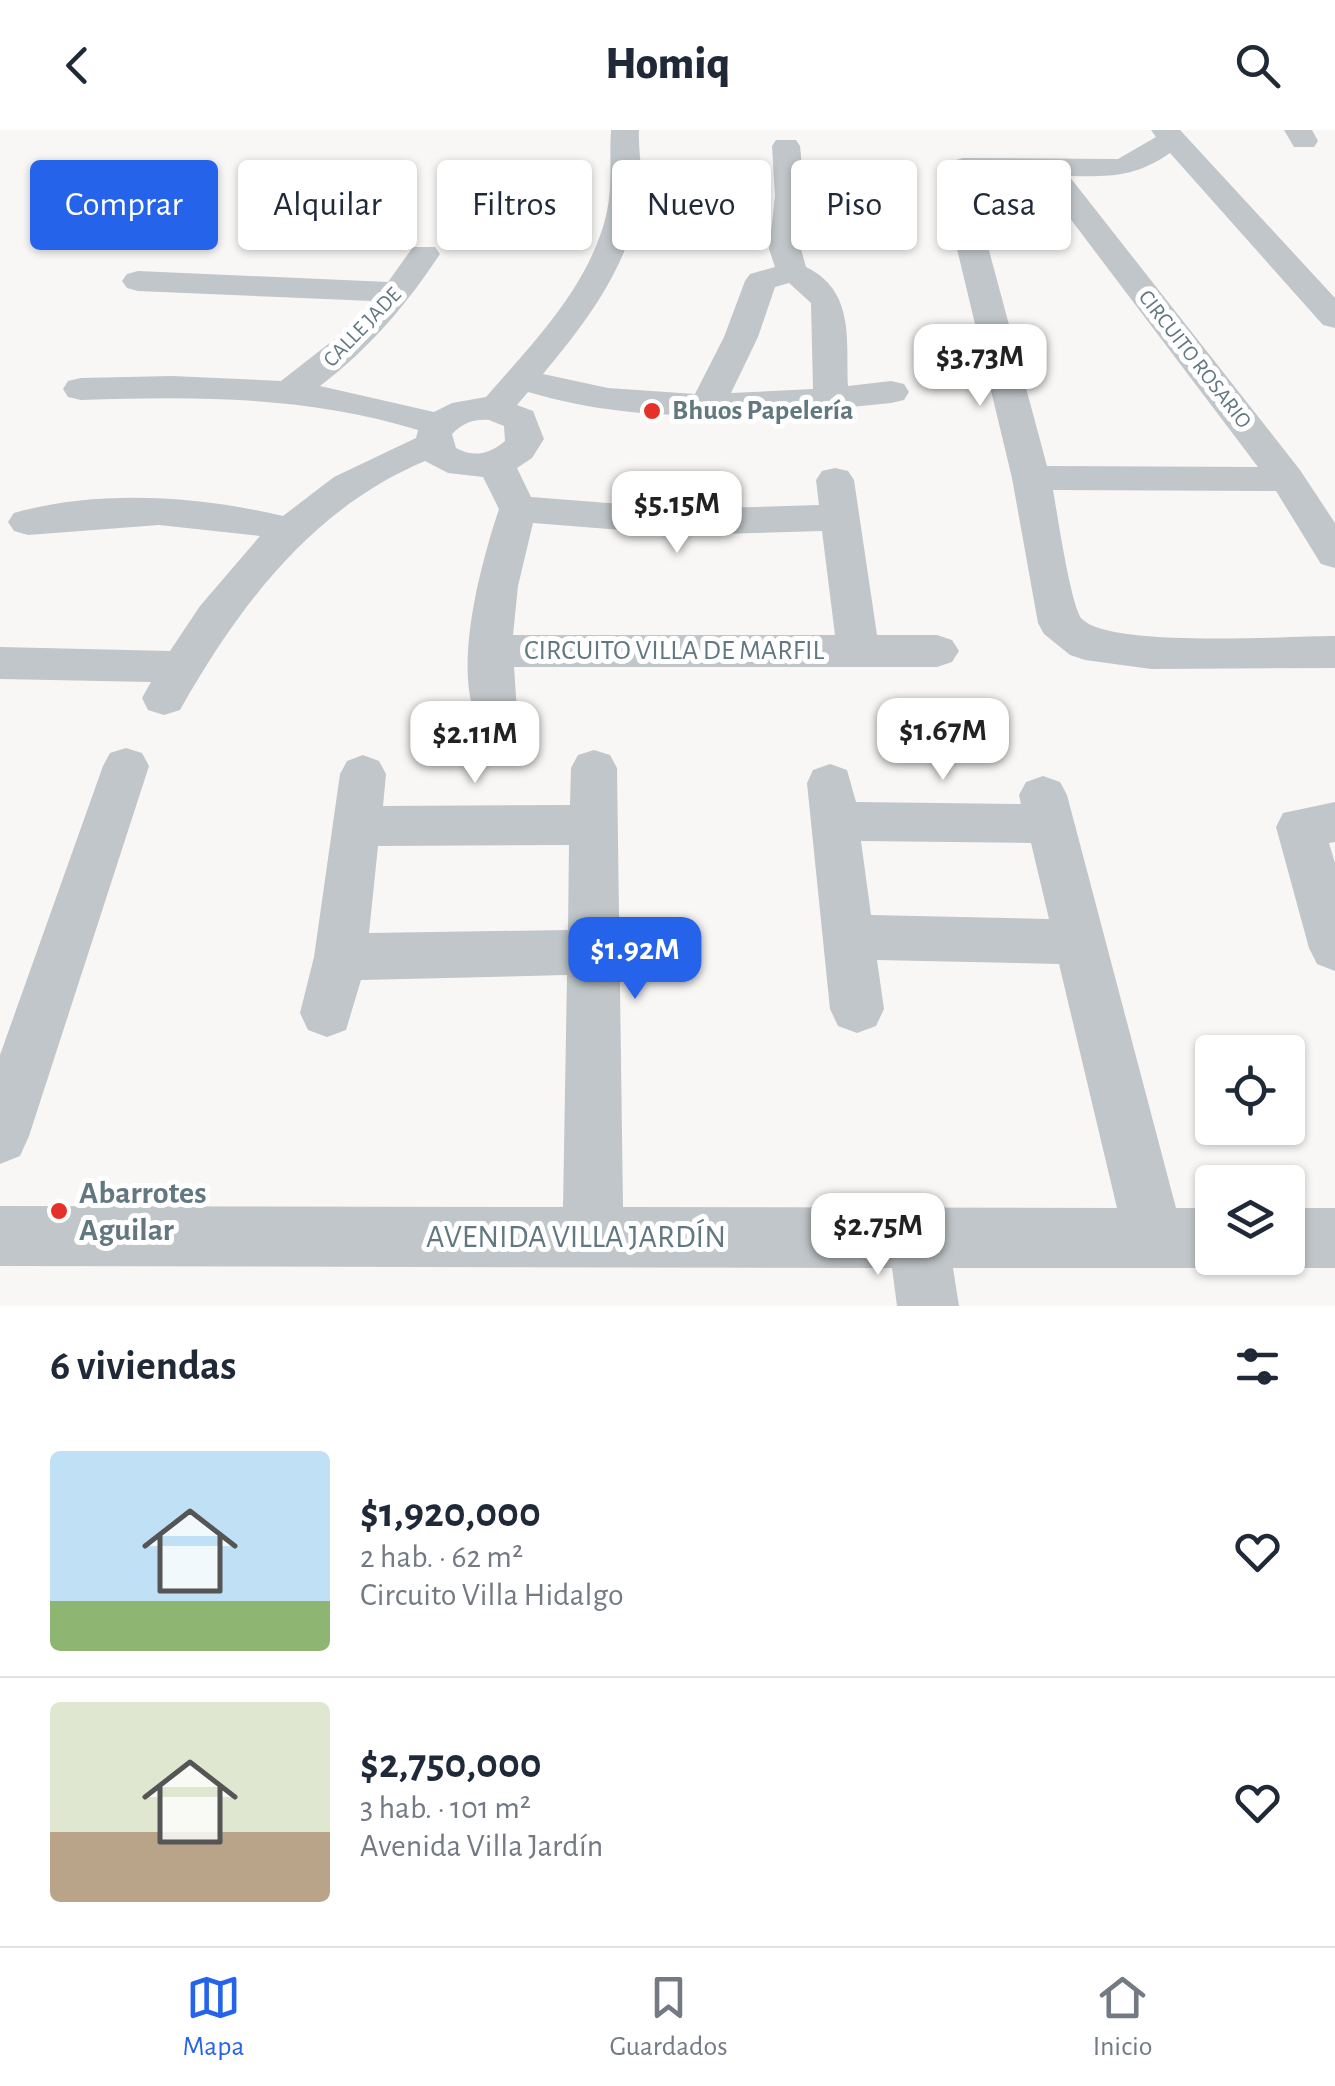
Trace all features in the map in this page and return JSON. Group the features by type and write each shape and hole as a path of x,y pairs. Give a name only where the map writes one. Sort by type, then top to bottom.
{"street":[{"path":"495,409 602,273 616,233 626,184 626,130"},
{"path":"1071,168 1122,168 1140,161 1177,133"},
{"path":"1177,133 1335,285"},
{"path":"1177,133 1335,318"},
{"path":"786,146 790,196 785,249 792,272"},
{"name":"CIRCUITO ROSARIO","path":"1071,199 1287,479 1335,554"},
{"path":"974,250 1032,478 1059,623 1085,644 1151,652 1335,652"},
{"name":"CALLE JADE","path":"290,390 331,363 374,322 424,254"},
{"path":"708,403 741,337 760,282 792,272 806,279 826,301 831,398"},
{"path":"138,281 399,292"},
{"path":"520,378 551,389 597,396 708,403 891,392"},
{"path":"0,662 172,682 194,641 237,586 288,530 355,478 436,435 463,411 495,409 520,420 526,439 520,449 494,464 478,466 449,461 436,435 366,402 230,385 81,390"},
{"path":"494,464 518,509"},
{"path":"1032,478 1287,479"},
{"name":"CIRCUITO VILLA DE MARFIL","path":"495,711 489,651 495,587 518,509 685,522 838,499 858,651"},
{"path":"28,522 111,511 170,510 251,520 288,530"},
{"name":"CIRCUITO VILLA DE MARFIL","path":"489,651 937,650"},
{"path":"0,1136 10,1076 126,766"},
{"path":"593,1237 594,768"},
{"path":"327,1013 340,957 362,774"},
{"path":"857,1009 832,802 1047,809 1154,1238"},
{"path":"1335,822 1300,826 1335,948"},
{"path":"357,826 594,824"},
{"path":"848,937 1080,942"},
{"path":"340,957 594,952"},
{"name":"AVENIDA VILLA JARDÍN","path":"0,1236 1195,1238"},
{"path":"919,1238 928,1306"},
{"path":"1305,1238 1335,1238"}],"place":[{"name":"Bhuos Papelería","path":"652,411"},
{"name":"Abarrotes Aguilar","path":"59,1211"}]}
